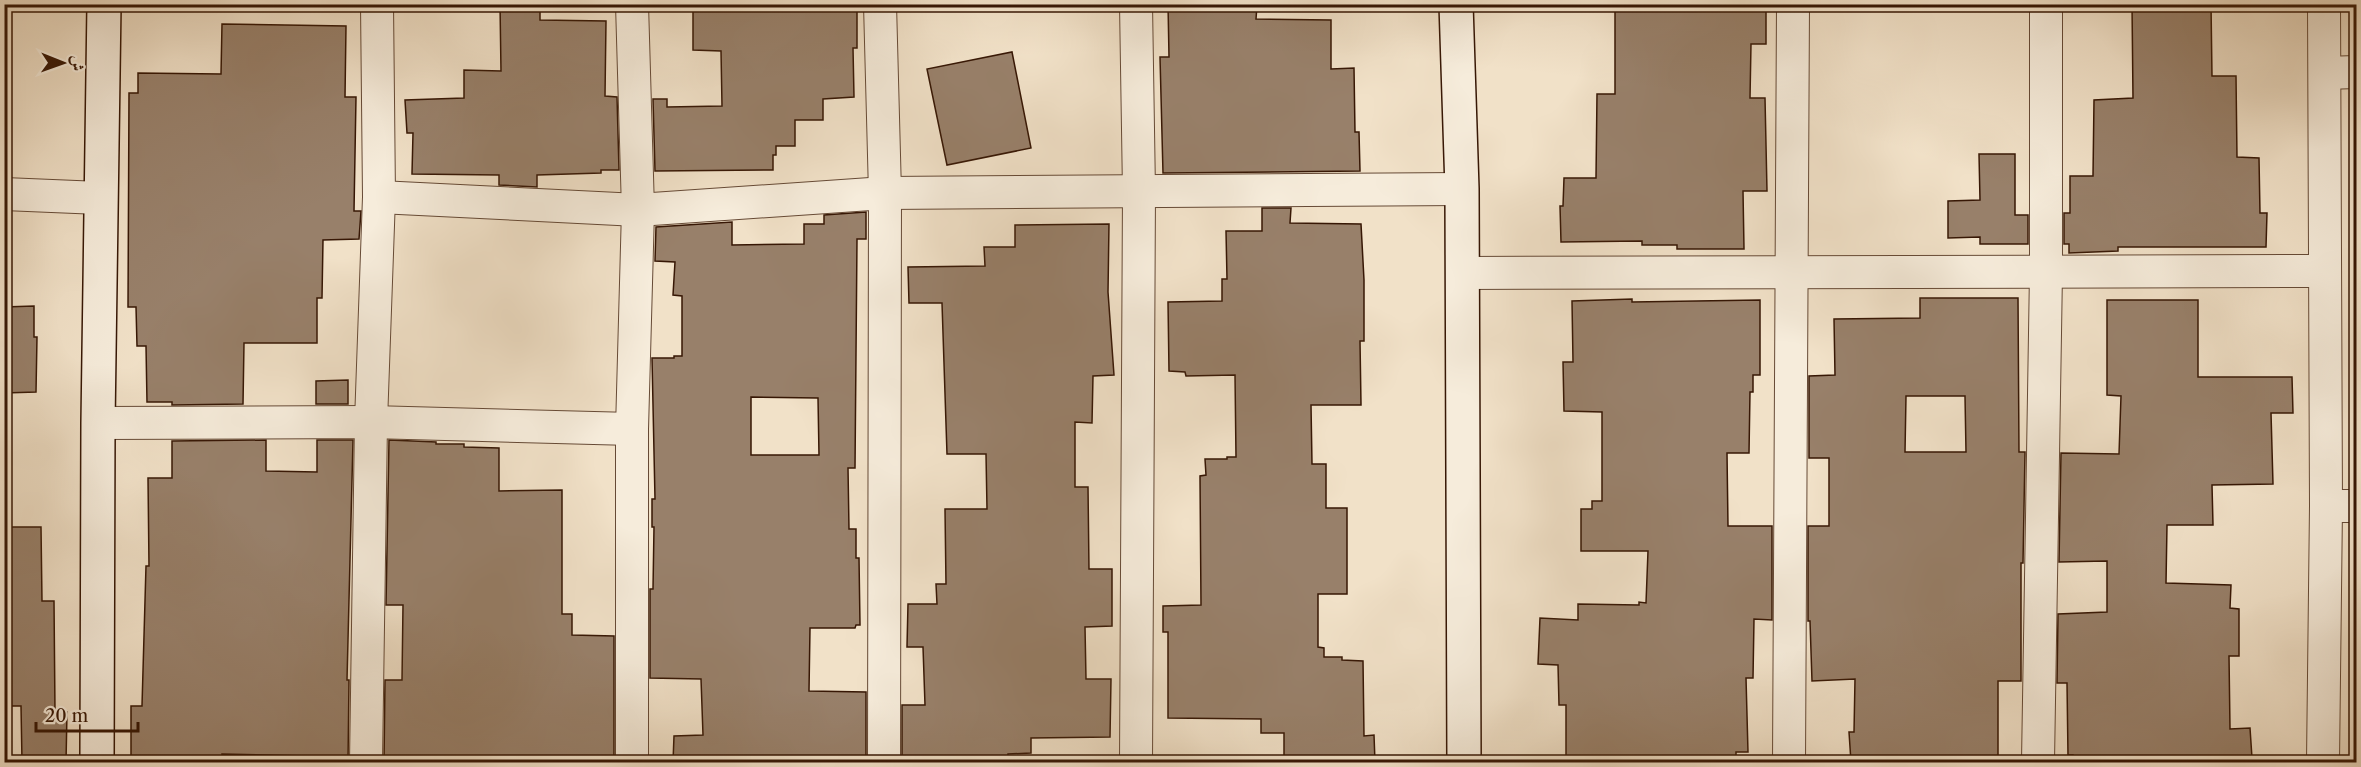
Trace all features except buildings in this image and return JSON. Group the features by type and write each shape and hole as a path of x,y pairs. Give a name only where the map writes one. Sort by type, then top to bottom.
{"street":[{"path":"97,762 100,198 104,4"},
{"path":"366,762 371,422 379,196 377,4"},
{"path":"632,4 638,210 632,429 632,762"},
{"path":"880,4 885,194 884,762"},
{"path":"1136,4 1140,192 1136,762"},
{"path":"1456,4 1463,273 1464,762"},
{"path":"1789,762 1793,4"},
{"path":"2038,762 2046,272 2046,4"},
{"path":"2324,4 2325,271 2341,506 2324,762"},
{"path":"2325,73 2356,72"},
{"path":"379,196 638,210 885,194 1462,189"},
{"path":"4,194 100,198"},
{"path":"1463,273 2325,271"},
{"path":"98,423 371,422 632,429"}]}
